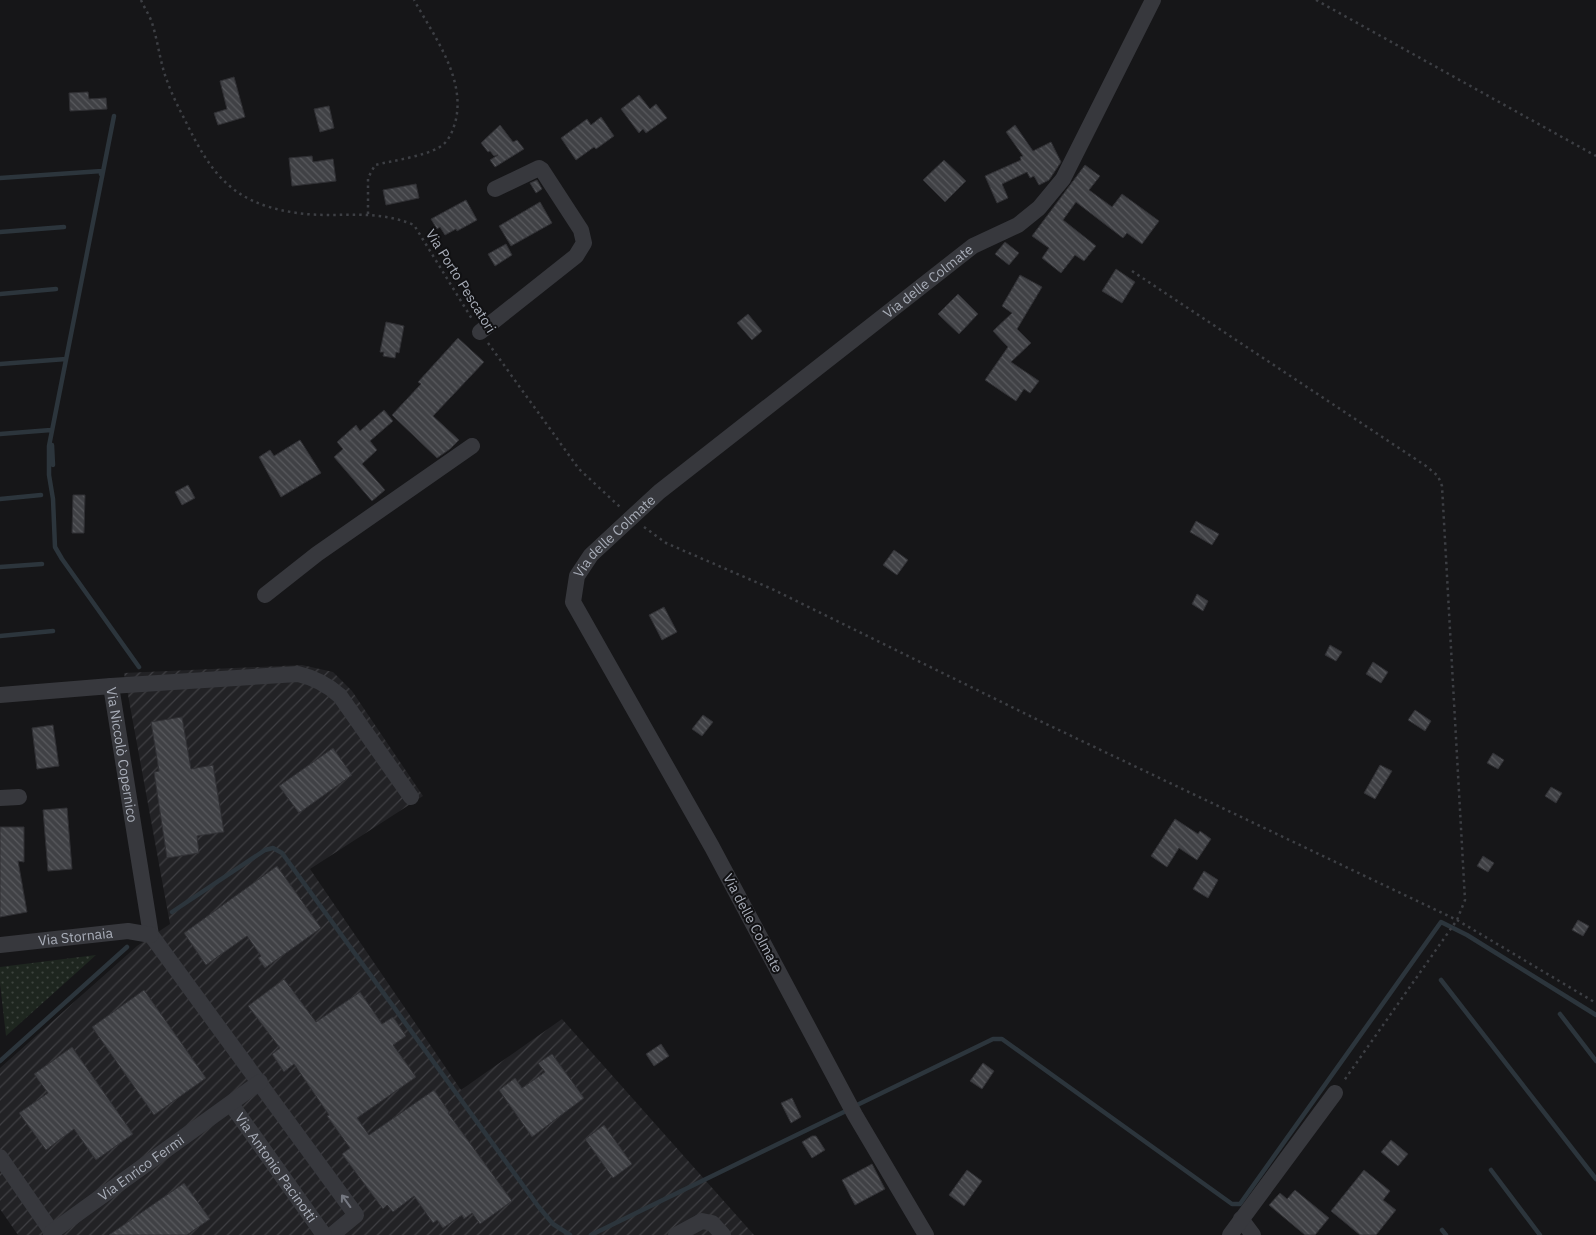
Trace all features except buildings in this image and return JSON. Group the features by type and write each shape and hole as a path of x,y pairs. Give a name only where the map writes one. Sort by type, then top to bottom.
{"street":[{"name":"Via delle Colmate","path":"926,1235 852,1108 712,847 573,602 577,576 591,554 659,492 973,246 1018,225 1039,208 1063,180 1153,0"},
{"path":"480,332 576,256 584,243 581,230 539,168 495,189"},
{"path":"265,595 317,554 472,446"},
{"path":"111,686 298,674 315,678 329,686 340,696 411,797"},
{"name":"Via Niccolò Copernico","path":"0,695 111,686 151,935"},
{"path":"0,798 19,797"},
{"name":"Via Stornaia","path":"0,945 128,931 151,935"},
{"path":"151,935 356,1215 332,1235"},
{"name":"Via Antonio Pacinotti","path":"260,1082 231,1104 324,1235"},
{"path":"1230,1235 1335,1093"},
{"name":"Via Enrico Fermi","path":"0,1158 52,1233 231,1104"},
{"path":"1241,1219 1253,1235"},
{"path":"676,1235 702,1221 712,1223 722,1235"}],"path":[{"name":"Via Porto Pescatori","path":"141,0 151,20 164,74 200,150 214,172 248,200 269,208 293,213 368,214 399,218 414,224 480,332 579,469 631,518 666,543 772,589 1126,762 1457,920 1596,1003"},
{"path":"368,214 368,178 375,165 439,148 452,135 459,110 456,82 441,49 414,0"},
{"path":"1316,0 1596,156"},
{"path":"1132,270 1426,466 1438,476 1442,486 1465,900 1457,920 1335,1093"}],"shaded area":[{"path":"302,665 333,672 352,691 423,796 310,869 461,1090 562,1019 754,1235 18,1235 0,1209 0,1068 137,946 170,924 124,673"},
{"path":"96,955 6,1036 0,967"}],"waterway":[{"path":"114,116 49,446 49,475 53,499 55,547 139,667"},
{"path":"0,178 102,171 101,174"},
{"path":"0,232 64,227"},
{"path":"0,294 56,289"},
{"path":"0,364 66,359"},
{"path":"0,434 51,430"},
{"path":"52,445 53,465"},
{"path":"0,499 41,495"},
{"path":"0,567 42,564"},
{"path":"0,636 53,631"},
{"path":"172,912 265,850 273,848 282,853 538,1206 553,1224 570,1235"},
{"path":"855,1106 993,1039 1002,1039 1232,1204 1240,1204 1441,922 1467,935 1596,1015"},
{"path":"0,1061 127,947"},
{"path":"1441,980 1596,1179"},
{"path":"1560,1014 1596,1061"},
{"path":"591,1235 848,1110"},
{"path":"1491,1170 1540,1235"},
{"path":"1442,1230 1446,1235"}]}
